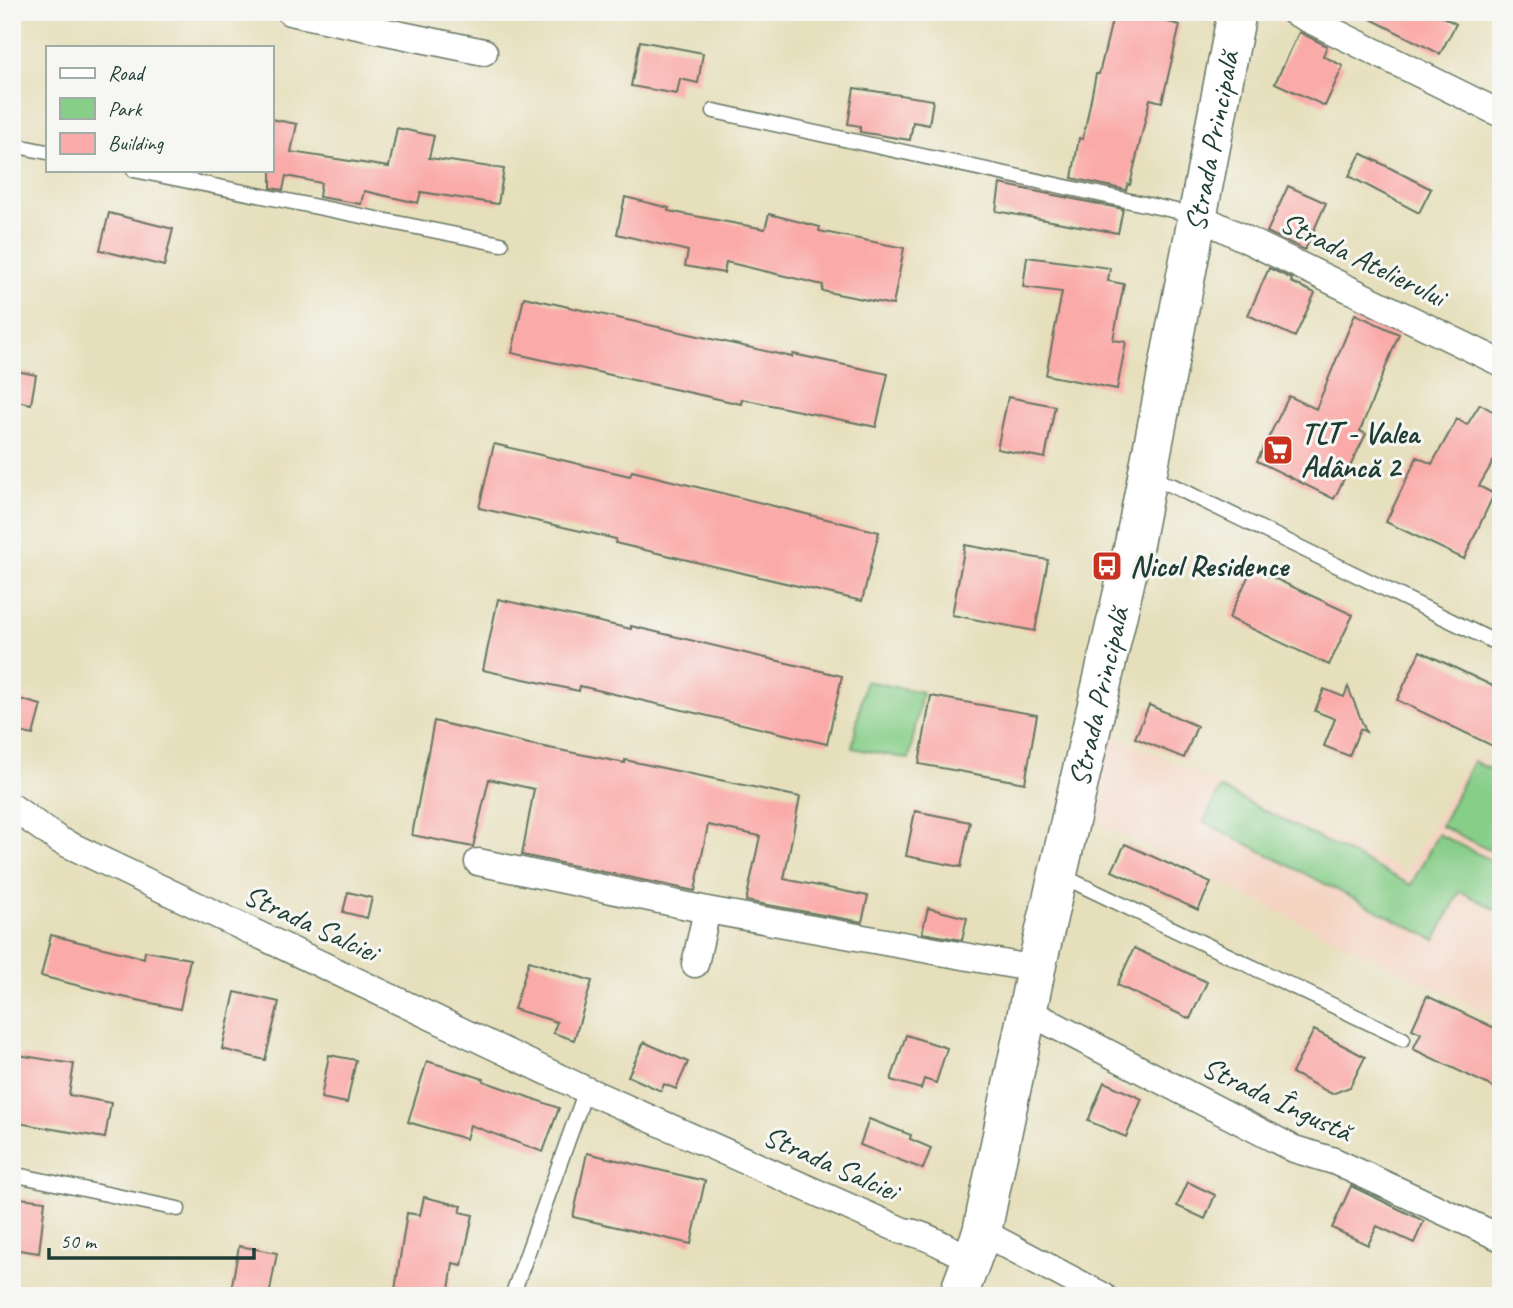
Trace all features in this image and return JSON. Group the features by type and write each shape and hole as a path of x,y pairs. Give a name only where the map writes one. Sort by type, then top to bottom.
{"street":[{"path":"290,12 484,52"},
{"name":"Strada Principală","path":"958,1296 977,1245 1029,1012 1036,969 1148,479 1196,215 1237,12"},
{"path":"1294,12 1501,114"},
{"name":"Strada Atelierului","path":"1196,215 1501,363"},
{"name":"Strada Salciei","path":"12,807 59,840 586,1090 903,1231 937,1240 947,1250 977,1245 1104,1296"},
{"path":"478,862 707,910 1036,969"},
{"path":"695,964 707,910"},
{"name":"Strada Îngustă","path":"1029,1012 1294,1149 1334,1161 1501,1238"}],"lane":[{"path":"714,111 1196,215"},
{"path":"12,145 46,152"},
{"path":"144,172 500,244"},
{"path":"1148,479 1171,485 1501,645"},
{"path":"1059,875 1403,1039"},
{"path":"512,1296 586,1090"},
{"path":"12,1174 178,1209"}],"shaded area":[{"path":"1109,733 1407,872 1471,756 1501,771 1501,1020 1089,819"}],"green space":[{"path":"865,681 922,692 909,759 852,748"},
{"path":"1473,761 1501,774 1501,856 1441,826"},
{"path":"1220,788 1411,885 1438,834 1501,865 1501,912 1460,891 1435,940 1204,822"}],"building":[{"path":"1114,12 1128,12 1180,25 1162,102 1150,99 1130,185 1128,184 1126,190 1072,178 1079,138 1083,139 1096,74 1099,74"},
{"path":"1357,12 1434,12 1456,24 1440,54"},
{"path":"1299,32 1327,46 1323,56 1343,66 1325,106 1275,83"},
{"path":"640,41 703,53 698,83 680,79 677,94 631,86"},
{"path":"854,88 933,100 929,125 913,122 910,140 860,132 860,126 848,124"},
{"path":"273,119 297,124 291,152 389,167 397,128 434,136 429,158 504,169 498,204 421,192 418,203 364,191 361,204 319,197 321,183 286,176 283,190 271,188"},
{"path":"1361,153 1431,189 1419,213 1349,176"},
{"path":"1000,184 1123,209 1118,233 996,211"},
{"path":"1288,186 1326,203 1305,250 1267,232"},
{"path":"625,197 669,208 668,211 765,229 769,214 820,227 819,231 904,248 893,305 822,291 823,285 726,262 724,273 685,266 688,251 617,234"},
{"path":"109,213 173,229 164,266 100,250"},
{"path":"1027,257 1110,268 1108,281 1124,284 1113,340 1126,342 1117,389 1046,375 1062,292 1023,287"},
{"path":"1269,268 1315,293 1295,337 1248,315"},
{"path":"524,297 792,357 793,354 888,374 876,427 742,399 741,404 512,353"},
{"path":"1355,314 1399,334 1360,431 1366,434 1334,499 1257,461 1289,396 1316,409"},
{"path":"12,370 36,375 31,404 12,400"},
{"path":"1008,397 1055,406 1045,458 997,449"},
{"path":"1480,404 1501,416 1501,448 1479,486 1494,494 1464,559 1386,522 1417,457 1432,464 1457,419 1467,425"},
{"path":"494,444 630,476 632,471 879,532 862,601 615,543 616,539 479,508"},
{"path":"965,545 1048,560 1035,631 952,615"},
{"path":"1252,568 1353,615 1329,665 1229,618"},
{"path":"498,599 631,629 631,626 842,676 827,744 580,686 579,691 483,670"},
{"path":"1420,651 1501,690 1501,750 1397,700"},
{"path":"1348,687 1366,732 1360,729 1349,756 1324,746 1335,719 1315,711 1324,689 1344,697"},
{"path":"931,696 1037,715 1025,783 919,764"},
{"path":"12,697 41,705 33,735 12,730"},
{"path":"1149,705 1197,726 1184,758 1135,738"},
{"path":"434,721 529,744 625,763 625,760 800,797 784,879 868,896 862,922 746,901 760,836 708,825 695,891 522,855 534,789 489,779 473,847 412,835"},
{"path":"915,811 970,822 961,867 906,856"},
{"path":"1125,844 1211,883 1198,910 1112,871"},
{"path":"348,892 372,898 367,918 343,912"},
{"path":"928,908 967,918 962,940 922,933"},
{"path":"51,935 144,958 145,951 190,959 180,1009 41,976"},
{"path":"1134,948 1207,982 1190,1019 1117,985"},
{"path":"529,961 592,981 574,1040 553,1033 557,1022 514,1009"},
{"path":"235,992 279,1002 265,1060 222,1049"},
{"path":"1427,996 1501,1031 1501,1091 1413,1049 1421,1033 1412,1029"},
{"path":"1314,1030 1365,1057 1350,1087 1332,1094 1292,1073"},
{"path":"906,1035 947,1048 936,1083 924,1079 921,1089 891,1080"},
{"path":"644,1042 688,1062 676,1089 664,1084 661,1091 628,1076"},
{"path":"12,1054 74,1064 69,1095 111,1103 105,1138 12,1122"},
{"path":"329,1055 356,1060 347,1103 321,1098"},
{"path":"427,1061 484,1079 483,1081 559,1108 543,1152 470,1125 466,1139 408,1122"},
{"path":"1104,1082 1142,1099 1126,1137 1088,1121"},
{"path":"869,1119 911,1135 910,1139 931,1148 923,1169 860,1145"},
{"path":"587,1153 705,1181 691,1244 573,1217"},
{"path":"1188,1182 1215,1195 1205,1219 1177,1206"},
{"path":"1351,1186 1424,1221 1414,1243 1377,1226 1368,1245 1332,1228"},
{"path":"12,1197 45,1201 39,1253 12,1249"},
{"path":"424,1197 462,1206 460,1212 473,1215 462,1265 453,1263 448,1296 394,1296 407,1213 420,1215"},
{"path":"239,1246 277,1253 269,1296 230,1296"}],"place":[{"name":"TLT - Valea Adâncă 2","path":"1278,450"},
{"name":"Nicol Residence","path":"1107,566"}]}
